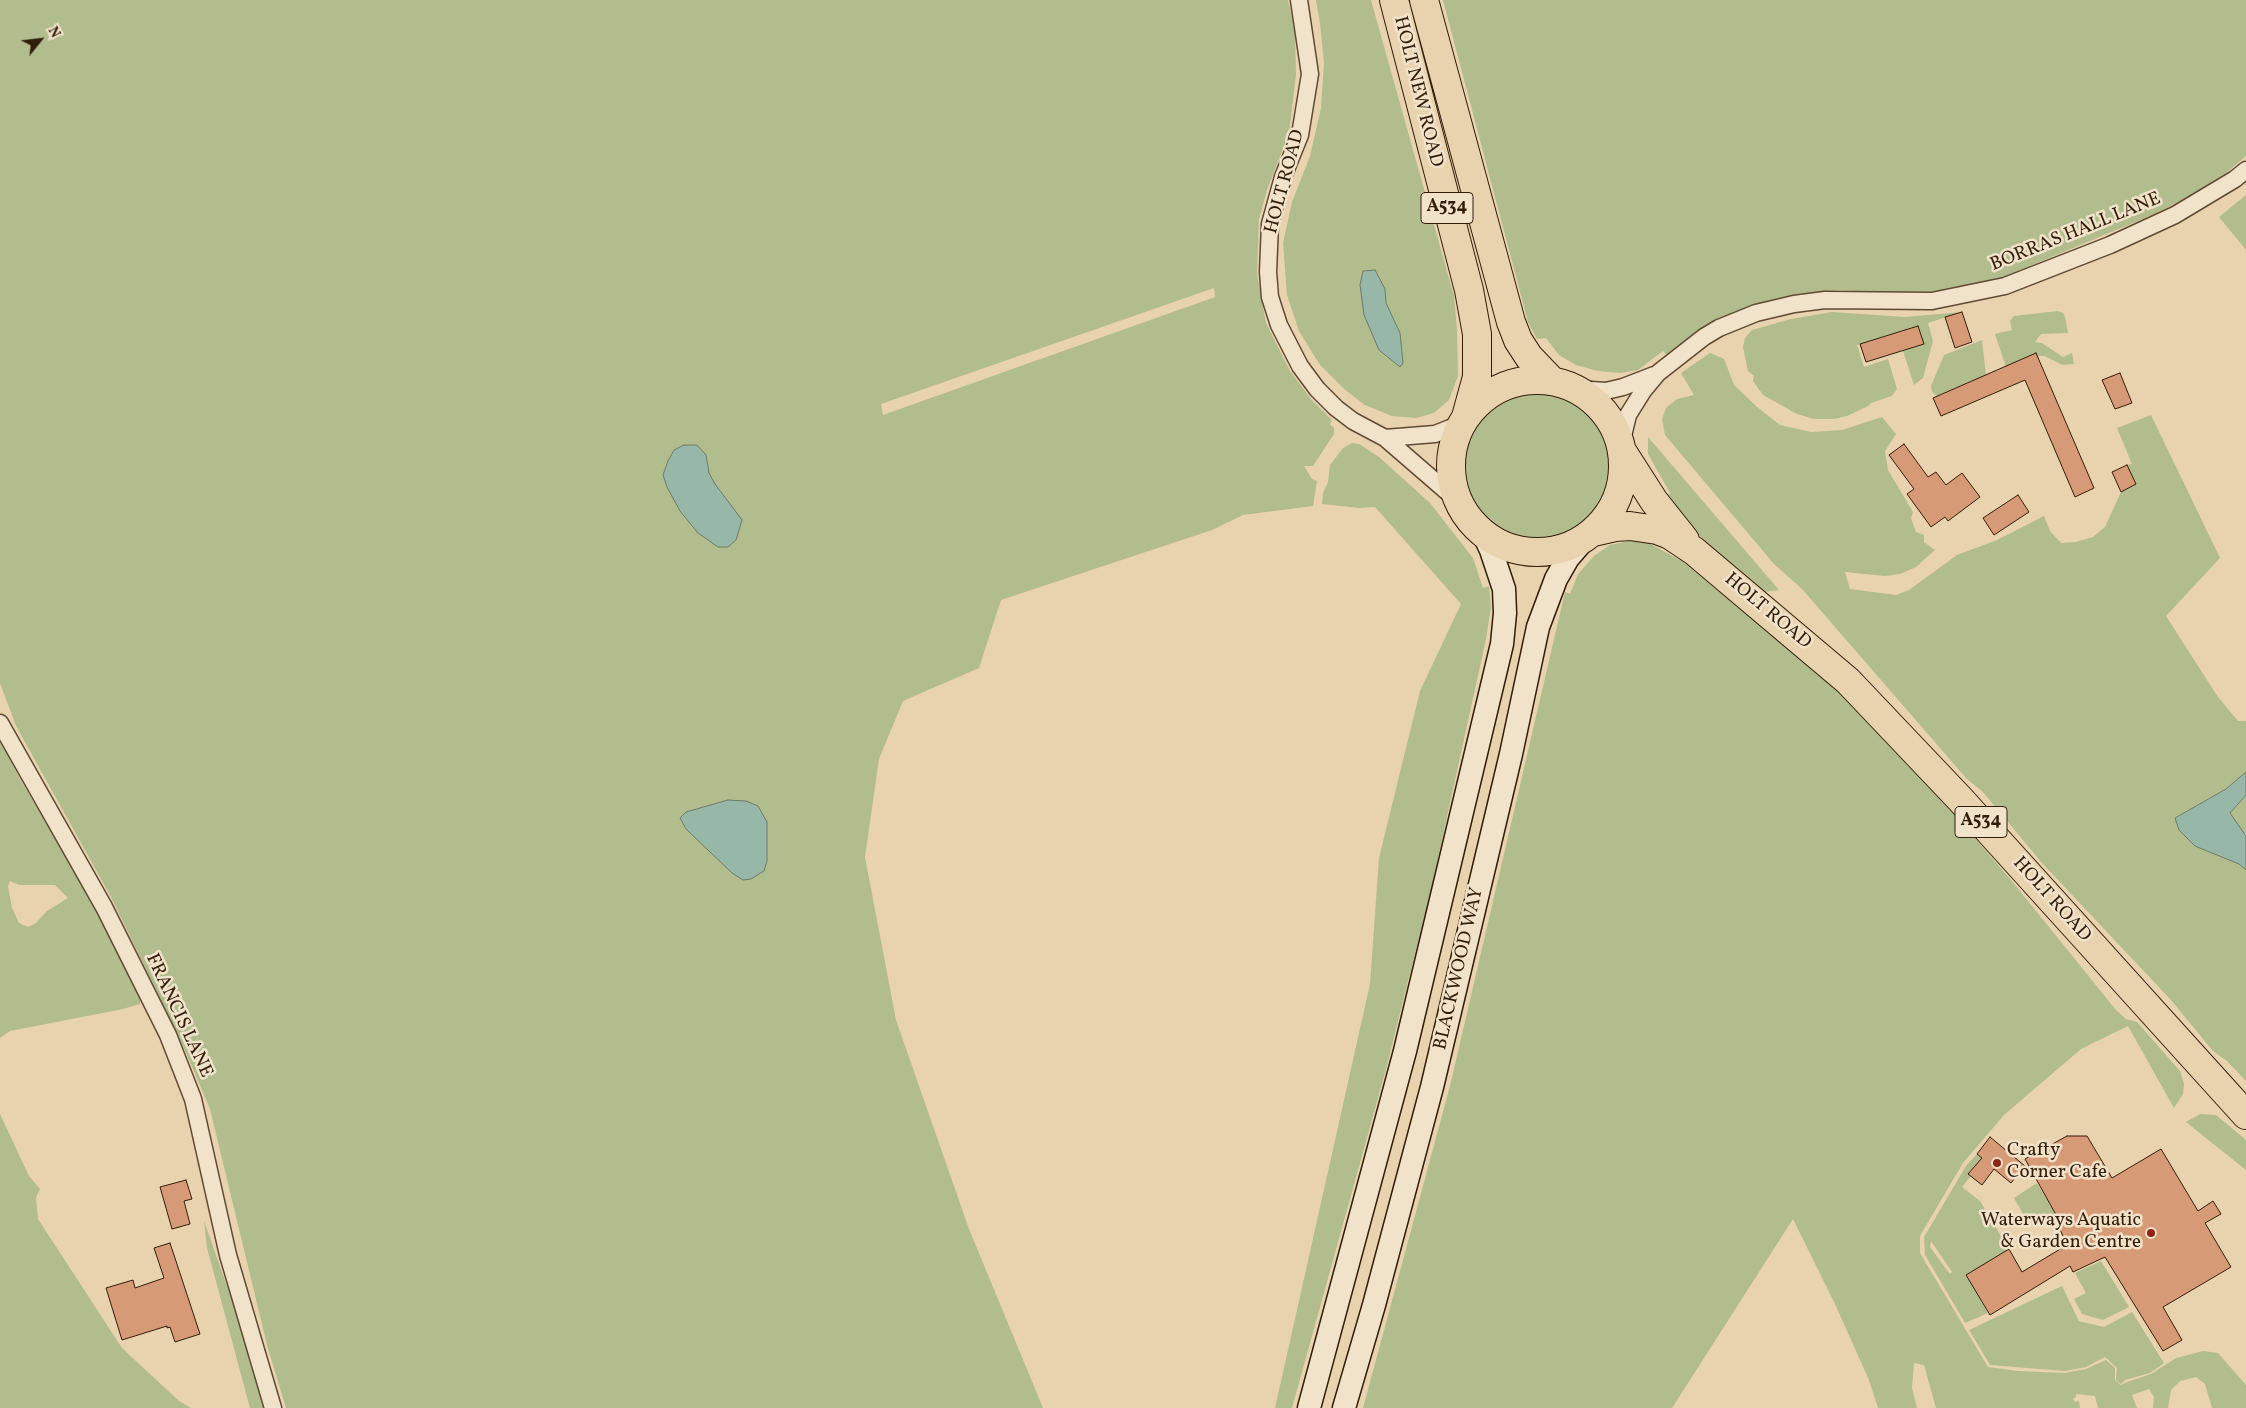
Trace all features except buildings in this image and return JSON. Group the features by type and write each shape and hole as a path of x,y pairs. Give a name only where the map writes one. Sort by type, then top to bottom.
{"highway":[{"name":"HOLT NEW ROAD","path":"1394,0 1468,290 1477,334 1477,377 1464,421"},
{"name":"HOLT NEW ROAD","path":"1424,0 1511,322 1518,340 1529,357 1564,385"},
{"path":"1526,381 1564,385 1598,405 1613,425 1621,448 1624,472 1621,488 1613,508 1590,535 1566,548 1550,552 1528,552 1505,546 1483,533 1468,518 1459,502 1452,473 1452,454 1464,421 1482,400 1503,387 1526,381"},
{"name":"HOLT ROAD","path":"1621,448 1654,501 1694,551"},
{"name":"HOLT ROAD","path":"1590,535 1615,527 1644,527 1670,536 1694,551 1822,658 1886,720 2246,1115"}],"street":[{"name":"HOLT ROAD","path":"1299,0 1310,74 1300,135 1283,177 1270,224 1268,272 1270,297 1279,325 1289,345 1300,366 1317,389 1336,408 1385,438 1459,502"},
{"name":"BORRAS HALL LANE","path":"1621,448 1624,428 1634,404 1658,373 1704,337 1719,328 1756,313 1794,304 1825,300 1932,301 2005,286 2110,245 2175,214 2235,179 2246,170"},
{"name":"BORRAS HALL LANE","path":"1564,385 1606,391 1623,387 1658,373"},
{"path":"1385,438 1435,434 1464,421"},
{"name":"BLACKWOOD WAY","path":"1309,1408 1405,1052 1502,644 1505,613 1504,589 1492,550 1483,533"},
{"name":"BLACKWOOD WAY","path":"1344,1408 1374,1305 1434,1078 1511,754 1538,627 1556,579 1568,558 1590,535"},
{"name":"FRANCIS LANE","path":"0,724 104,907 168,1035 193,1099 228,1255 273,1408"}],"green space":[{"path":"0,0 1288,0 1295,31 1296,75 1289,133 1267,190 1259,219 1257,274 1266,323 1290,371 1311,399 1332,420 1330,424 1334,428 1334,434 1313,466 1304,466 1312,479 1317,481 1313,506 1243,515 1212,530 1001,600 979,668 903,701 879,759 865,857 896,1020 969,1229 1043,1408 286,1408 267,1345 210,1109 184,1048 111,897 16,726 0,683","holes":["1214,288 1215,297 883,415 881,404"]},
{"path":"1316,0 1371,0 1454,296 1458,376 1449,400 1434,413 1416,418 1392,416 1365,405 1344,389 1320,365 1299,331 1287,295 1283,243 1292,202 1310,156 1321,108 1324,63"},
{"path":"1443,0 2246,0 2246,156 2227,172 2193,194 2157,213 1982,286 1929,296 1841,290 1797,294 1761,303 1728,316 1699,332 1667,355 1663,351 1638,370 1621,373 1598,371 1576,365 1559,355 1546,338 1537,339 1528,322"},
{"path":"2246,195 2246,250 2219,217"},
{"path":"2058,311 2063,313 2065,317 2068,333 2041,334 2035,342 2042,343 2063,357 2072,353 2074,364 2062,365 2045,356 2037,356 2006,367 1995,334 2012,330 2010,321 2014,316"},
{"path":"1832,312 1905,317 1962,312 1928,323 1933,341 1923,378 1914,385 1903,351 1923,344 1918,326 1857,345 1864,367 1888,359 1897,389 1892,396 1871,403 1847,416 1834,419 1814,419 1797,414 1763,395 1753,381 1754,376 1748,371 1743,347 1745,338 1752,330 1791,319"},
{"path":"1982,340 1986,375 1937,396 1932,392 1931,386 1944,355"},
{"path":"1710,353 1724,359 1734,385 1780,425 1811,432 1842,430 1882,417 1896,434 1885,451 1888,470 1913,512 1911,518 1916,532 1924,535 1924,542 1935,550 1916,567 1900,574 1885,576 1845,572 1850,589 1896,595 1909,590 1957,555 1997,540 2044,516 2050,531 2061,543 2076,542 2093,537 2105,527 2121,492 2136,484 2127,465 2132,464 2117,428 2151,415 2220,558 2166,616 2218,697 2238,721 2246,721 2246,772 2226,789 2175,818 2195,846 2239,864 2246,870 2246,1081 2227,1061 2213,1051 2171,1000 2042,863 1983,792 1966,778 1802,589 1774,564 1665,435 1662,419 1666,408 1677,399 1694,395 1681,373"},
{"path":"1537,394 1565,400 1588,416 1604,439 1610,467 1604,495 1588,518 1565,534 1537,540 1509,534 1486,518 1470,495 1464,467 1470,439 1486,416 1509,400"},
{"path":"1648,437 1779,590 1765,592 1711,548 1665,498 1670,493 1648,454"},
{"path":"1352,443 1359,444 1379,457 1430,503 1473,558 1483,588 1489,586 1491,607 1486,639 1431,890 1385,1073 1292,1408 1275,1408 1370,984 1379,858 1420,691 1461,604 1375,507 1360,508 1322,504 1330,465 1343,448"},
{"path":"1629,541 1649,543 1683,562 1748,616 1753,619 1762,619 1854,698 2011,880 2116,1010 2126,1019 2137,1022 2180,1071 2184,1084 2183,1094 2174,1108 2128,1026 2081,1049 2004,1115 1963,1163 1920,1236 1920,1253 1988,1367 2018,1371 2065,1373 2086,1369 2106,1360 2115,1368 2115,1380 2121,1385 2151,1374 2176,1358 2203,1351 2218,1353 2246,1385 2246,1408 2212,1408 2205,1384 2196,1377 2180,1381 2171,1390 2168,1408 2153,1408 2154,1397 2149,1389 2132,1395 2137,1408 2098,1408 2095,1396 2076,1394 2076,1397 2073,1399 2075,1402 2079,1401 2080,1408 1936,1408 1924,1365 1914,1363 1912,1388 1917,1408 1878,1408 1869,1380 1835,1304 1793,1219 1672,1408 1363,1408 1450,1086 1565,592 1570,594 1578,574 1594,556 1610,545"},
{"path":"0,740 20,779 104,921 140,997 140,1004 10,1031 0,1038","holes":["10,881 19,885 55,885 68,898 47,911 36,923 28,927 19,923 12,908 8,886"]},
{"path":"2246,795 2246,836 2230,813"},
{"path":"0,1114 29,1176 40,1189 36,1198 38,1219 122,1348 179,1401 191,1408 0,1408"},
{"path":"2200,1114 2216,1115 2246,1140 2246,1170 2186,1122"},
{"path":"1977,1154 1982,1158 1969,1174 1971,1176 1962,1187 1980,1201 2009,1249 1967,1275 1988,1313 1965,1323 1925,1255 1924,1237 1966,1166","holes":["1931,1241 1952,1272 1950,1274 1930,1247"]},
{"path":"2037,1183 2055,1213 2045,1218 2026,1219 2014,1198"},
{"path":"204,1221 245,1337 267,1408 250,1408 207,1248"},
{"path":"2101,1261 2129,1307 2103,1320 2082,1314 2074,1299 2086,1293 2075,1273"},
{"path":"2062,1286 2079,1321 2104,1327 2132,1312 2164,1363 2150,1373 2125,1380 2121,1384 2116,1380 2117,1368 2105,1357 2086,1367 2065,1371 1990,1365 1969,1330"}],"shaded area":[{"path":"1375,270 1385,289 1386,303 1400,333 1403,363 1400,367 1379,350 1364,315 1360,285 1363,271"},
{"path":"684,445 697,445 706,455 709,473 715,484 742,520 736,540 728,547 718,547 698,533 680,511 667,487 663,475 668,461 674,450"},
{"path":"2246,772 2246,795 2230,813 2246,836 2246,870 2239,864 2195,846 2179,830 2175,818 2226,789"},
{"path":"728,800 746,801 758,806 767,822 767,861 764,871 751,879 743,880 732,873 686,829 680,818 686,812"}],"place":[{"name":"Crafty Corner Cafe","path":"1997,1163"},
{"name":"Waterways Aquatic & Garden Centre","path":"2151,1233"}]}
